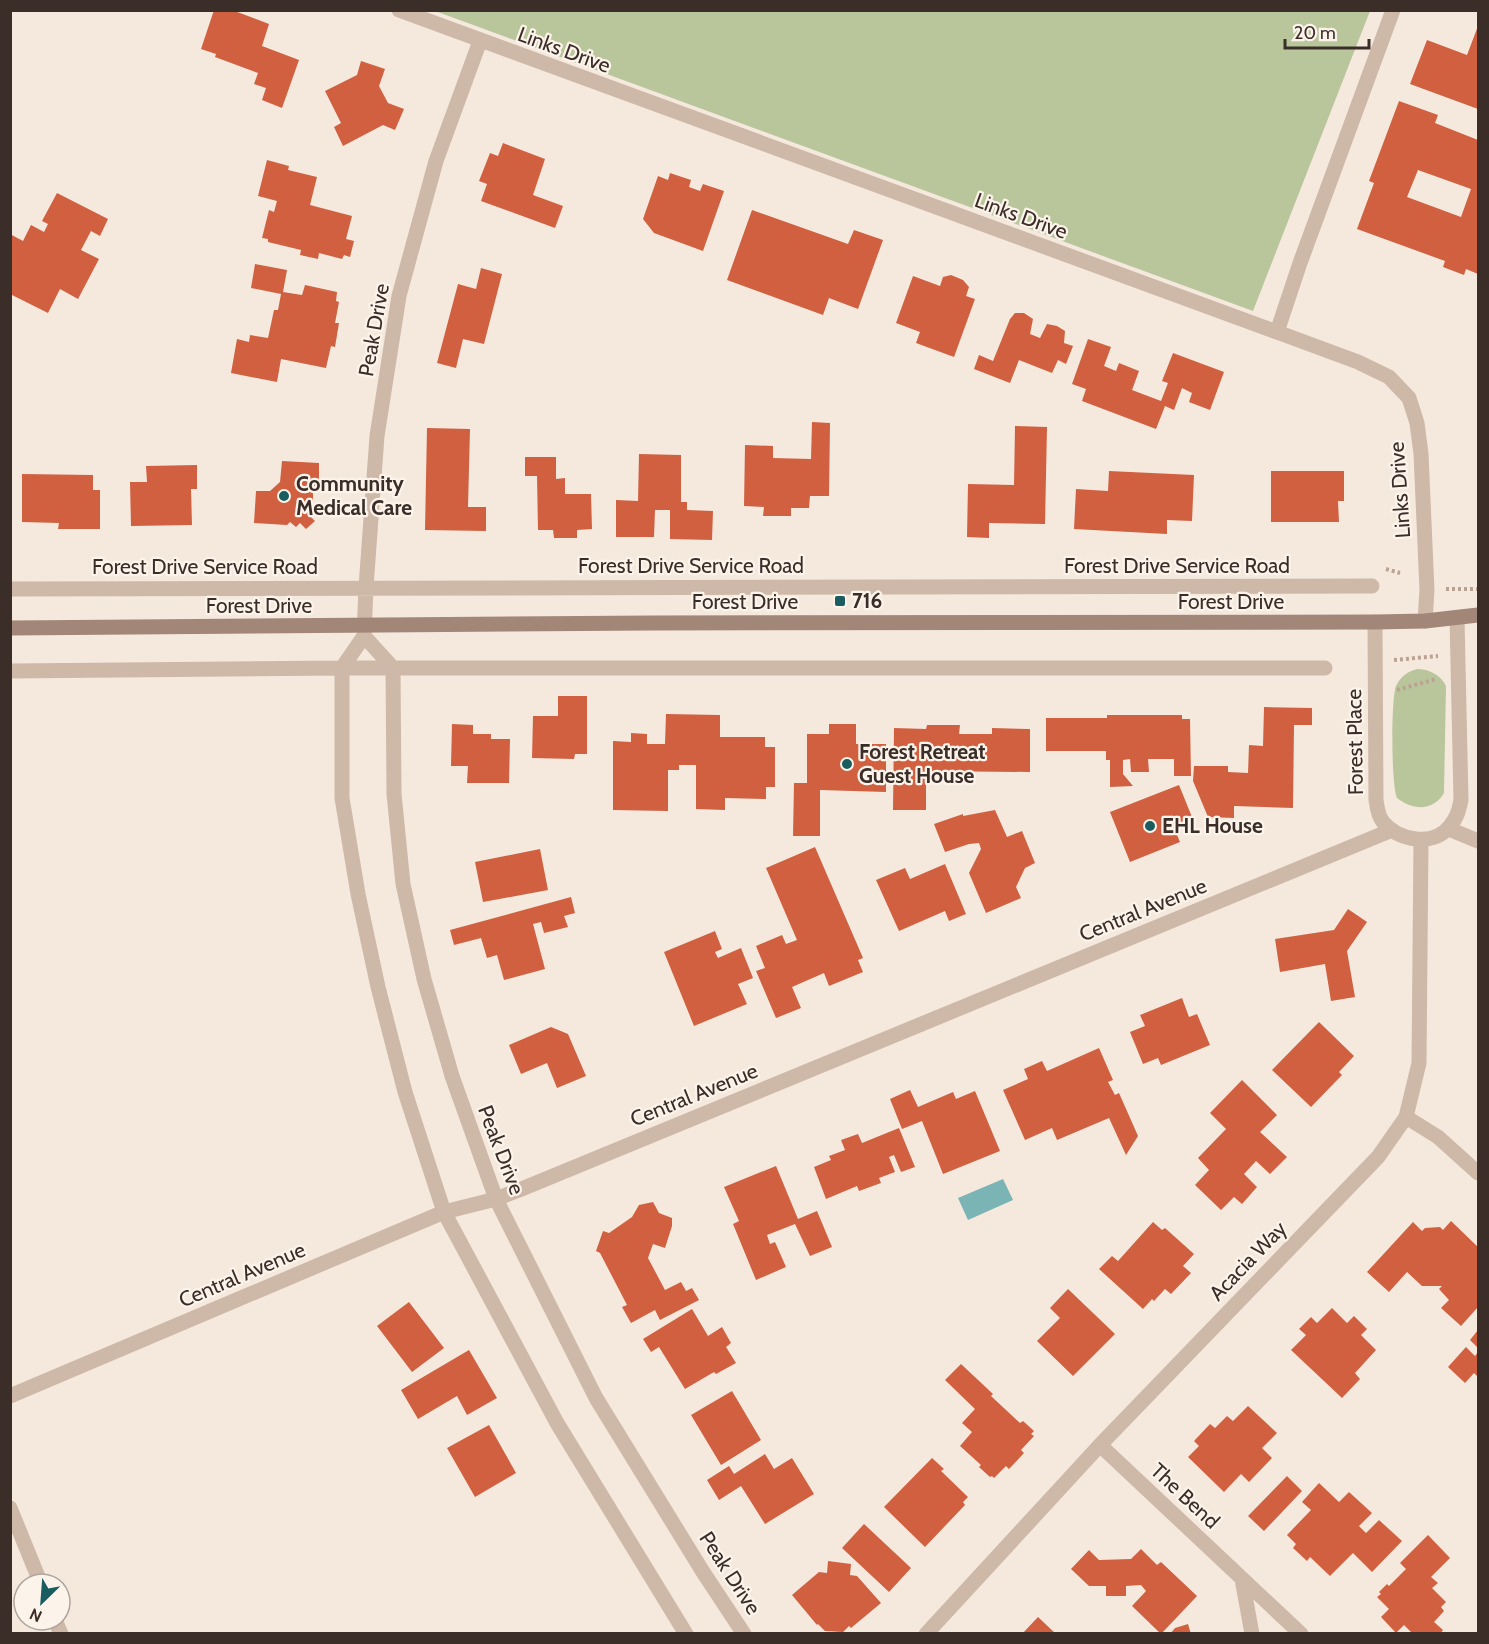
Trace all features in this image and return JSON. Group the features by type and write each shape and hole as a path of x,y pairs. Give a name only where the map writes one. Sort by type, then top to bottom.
{"main road":[{"name":"Forest Drive","path":"10,628 365,631 651,623 1375,622 1425,621 1479,615"}],"street":[{"name":"Links Drive","path":"399,10 1358,362 1389,377 1409,398 1417,423 1421,454 1427,590 1425,621"},
{"path":"1277,332 1393,10"},
{"name":"Peak Drive","path":"365,631 377,436 399,296 436,161 480,41"},
{"name":"Forest Drive Service Road","path":"10,589 1372,586"},
{"path":"1392,830 1421,840 1430,838 1449,829 1458,815 1461,800 1457,618"},
{"name":"Forest Place","path":"1375,622 1376,800 1382,821 1392,830"},
{"path":"393,668 365,631 342,668 342,798 358,894 378,987 405,1092 444,1212 557,1423 686,1634"},
{"path":"10,671 342,668 1325,668"},
{"name":"Peak Drive","path":"393,668 394,794 403,884 424,979 452,1076 496,1199 596,1398 744,1634"},
{"path":"1449,829 1479,841"},
{"name":"Central Avenue","path":"10,1396 444,1212 496,1199 1392,830"},
{"name":"Acacia Way","path":"926,1634 1100,1445 1378,1157 1406,1117 1419,1063 1421,840"},
{"path":"1406,1117 1438,1137 1479,1173"},
{"name":"The Bend","path":"1100,1445 1302,1634"},
{"path":"10,1508 36,1572"},
{"path":"1242,1579 1252,1634"}],"path":[{"path":"1376,662 1458,654"},
{"path":"1396,690 1403,690 1436,679"}],"green space":[{"path":"435,11 1370,11 1253,311"},
{"path":"1417,669 1434,673 1446,686 1444,793 1434,803 1422,807 1409,805 1397,798 1393,760 1393,707 1396,686 1405,675"}],"water":[{"path":"1003,1179 1013,1200 968,1220 958,1198"}],"building":[{"path":"214,10 232,10 269,24 262,46 299,60 282,108 262,100 266,88 254,84 258,73 215,57 216,54 201,49"},
{"path":"1478,26 1478,109 1410,84 1427,40 1467,55"},
{"path":"361,61 385,69 379,86 388,103 404,109 395,130 383,125 343,146 334,127 341,123 325,91 357,75"},
{"path":"1399,101 1438,115 1435,123 1478,140 1478,274 1466,269 1464,275 1443,267 1445,261 1357,229 1374,183 1369,181","holes":["1418,170 1471,189 1461,217 1407,197"]},
{"path":"503,143 545,159 533,195 563,206 555,228 481,201 487,184 479,181 490,153 498,156"},
{"path":"267,160 289,166 288,170 317,177 310,205 352,216 346,239 354,241 350,257 344,255 342,259 319,253 318,259 300,255 301,250 268,242 268,239 262,238 269,210 274,212 277,201 258,196"},
{"path":"670,173 691,180 689,187 700,191 703,184 724,191 703,251 654,233 643,219 658,176 668,180"},
{"path":"57,193 108,219 100,236 91,231 81,250 99,259 78,299 60,289 48,313 10,294 10,234 23,241 31,225 44,232 48,224 42,221"},
{"path":"752,210 848,244 854,230 883,240 858,309 829,298 823,315 727,280"},
{"path":"255,264 287,270 283,292 302,295 305,285 337,292 336,301 339,302 335,323 339,323 335,347 331,346 326,368 281,359 277,382 231,373 237,339 249,342 250,335 268,338 274,310 278,310 281,294 251,288"},
{"path":"481,268 502,274 484,344 463,339 456,368 437,363 458,284 476,289"},
{"path":"951,275 963,280 969,287 966,296 975,299 954,357 916,343 920,332 896,323 913,276 940,286 943,277"},
{"path":"1015,313 1024,313 1033,319 1030,334 1040,338 1047,324 1065,331 1064,343 1073,346 1066,364 1058,360 1052,373 1019,360 1010,383 974,369 979,355 993,361 1010,319"},
{"path":"1088,339 1111,347 1104,366 1116,371 1119,363 1139,371 1132,390 1161,401 1168,383 1162,381 1173,353 1224,372 1210,410 1189,402 1192,393 1182,388 1174,410 1165,406 1156,429 1082,401 1086,389 1072,384"},
{"path":"812,422 830,423 829,496 810,496 809,508 791,508 791,516 763,516 764,507 744,506 745,445 773,446 773,458 811,459"},
{"path":"1015,426 1047,427 1045,524 989,523 989,538 967,537 968,484 1014,485"},
{"path":"427,428 470,429 468,507 486,507 486,531 425,530"},
{"path":"639,454 681,455 681,502 687,502 687,510 713,511 712,540 670,539 670,510 655,510 654,537 616,537 616,500 638,501"},
{"path":"525,457 556,457 556,479 565,478 565,494 591,494 592,529 577,530 577,538 554,538 553,530 538,530 537,476 525,476"},
{"name":"Community Medical Care","path":"282,461 319,463 319,486 313,486 313,501 309,505 314,510 309,515 315,521 306,529 300,523 296,527 290,522 287,525 254,523 256,491 270,491 280,482"},
{"path":"197,465 197,489 191,489 192,525 131,526 130,482 147,482 146,466"},
{"path":"1109,471 1194,475 1192,521 1167,520 1167,534 1074,529 1076,489 1108,491"},
{"path":"1271,471 1344,471 1344,501 1338,501 1339,522 1271,522"},
{"path":"22,474 93,475 93,490 100,490 100,529 58,529 59,523 22,522"},
{"path":"558,696 587,696 587,754 575,754 574,759 532,758 533,716 558,716"},
{"path":"1264,707 1312,708 1312,725 1294,725 1293,808 1234,806 1234,818 1208,817 1193,781 1194,766 1228,766 1228,772 1248,773 1249,745 1263,746"},
{"path":"666,714 720,715 720,737 765,737 765,747 775,747 775,787 766,787 766,799 725,798 725,810 696,809 696,765 679,765 679,770 668,770 668,811 613,810 613,741 631,742 631,733 647,734 647,744 665,744"},
{"path":"1107,715 1182,715 1182,719 1190,719 1191,776 1174,776 1174,759 1148,759 1149,772 1131,772 1130,759 1123,760 1123,774 1133,786 1110,787 1110,760 1106,760 1106,751 1046,751 1046,718 1107,718"},
{"path":"452,724 473,725 473,734 491,734 491,739 510,739 509,783 467,783 468,766 451,766"},
{"name":"Forest Retreat Guest House","path":"829,724 856,724 856,744 886,744 886,792 820,790 820,836 793,836 794,783 807,783 807,734 829,734"},
{"path":"927,725 960,725 959,734 992,734 992,728 1030,729 1030,772 926,771 926,810 893,810 894,728 926,729"},
{"name":"EHL House","path":"1179,785 1194,822 1175,830 1180,842 1130,862 1110,812"},
{"path":"995,810 1007,837 1022,831 1035,863 1025,868 1016,887 1021,898 986,913 969,873 981,849 979,843 945,852 934,824 963,814 963,816"},
{"path":"815,847 863,958 858,960 863,972 829,986 824,973 792,987 801,1008 776,1018 756,971 765,968 756,946 782,935 786,944 797,940 766,868"},
{"path":"540,849 548,890 483,902 475,862"},
{"path":"945,864 966,914 949,921 945,911 899,931 876,880 905,868 910,879"},
{"path":"571,897 575,913 564,916 568,927 544,933 541,922 533,924 545,969 504,980 497,955 487,958 481,938 454,945 450,930"},
{"path":"1348,909 1367,922 1347,951 1355,997 1331,1001 1325,964 1280,972 1275,939 1334,930"},
{"path":"715,931 722,949 715,952 718,958 741,948 753,978 738,984 747,1004 694,1026 664,952"},
{"path":"1182,998 1189,1017 1197,1014 1210,1045 1161,1065 1158,1058 1143,1064 1130,1032 1145,1026 1140,1015"},
{"path":"1319,1022 1354,1056 1339,1072 1342,1075 1311,1107 1272,1070"},
{"path":"551,1027 568,1034 586,1076 557,1088 547,1063 521,1074 509,1045"},
{"path":"1099,1048 1113,1080 1108,1082 1115,1095 1119,1093 1138,1136 1126,1155 1109,1118 1057,1140 1052,1128 1025,1140 1003,1090 1028,1079 1024,1069 1042,1061 1047,1071"},
{"path":"1242,1080 1277,1115 1260,1132 1287,1157 1270,1174 1256,1161 1244,1174 1257,1187 1242,1204 1234,1197 1221,1210 1195,1185 1209,1170 1198,1158 1226,1129 1210,1113"},
{"path":"910,1090 918,1107 953,1092 956,1099 975,1091 1000,1151 943,1174 922,1121 902,1129 890,1099"},
{"path":"899,1128 915,1167 901,1172 894,1155 889,1157 895,1172 879,1178 881,1183 859,1191 857,1186 826,1199 814,1167 831,1160 829,1156 845,1150 841,1140 858,1134 862,1143"},
{"path":"776,1166 798,1219 817,1211 832,1247 810,1256 795,1224 767,1235 770,1244 775,1242 786,1267 756,1280 733,1224 739,1221 724,1187"},
{"path":"653,1202 659,1213 672,1218 672,1226 665,1248 653,1244 648,1258 665,1290 681,1282 686,1291 692,1288 699,1300 660,1320 655,1310 631,1323 622,1307 627,1305 600,1253 596,1251 603,1231 609,1233 632,1217 639,1205"},
{"path":"1451,1221 1478,1247 1478,1307 1461,1326 1441,1308 1449,1300 1439,1289 1442,1286 1422,1286 1407,1272 1389,1292 1367,1272 1413,1222 1422,1231 1425,1228 1440,1227 1443,1230"},
{"path":"1153,1222 1162,1230 1165,1228 1194,1254 1183,1266 1191,1273 1171,1294 1165,1289 1143,1309 1099,1269 1112,1256 1118,1261"},
{"path":"1068,1289 1115,1334 1073,1376 1037,1341 1060,1318 1050,1308"},
{"path":"409,1302 444,1348 412,1372 377,1326"},
{"path":"1332,1308 1347,1323 1354,1316 1367,1329 1361,1335 1376,1350 1355,1373 1360,1379 1342,1398 1291,1350 1306,1335 1299,1329 1311,1317 1317,1323"},
{"path":"692,1309 708,1336 722,1327 731,1343 726,1347 736,1363 716,1374 714,1372 685,1389 659,1347 651,1352 643,1339"},
{"path":"1478,1330 1478,1348 1470,1340"},
{"path":"1466,1347 1475,1356 1478,1352 1478,1377 1474,1373 1465,1383 1448,1367"},
{"path":"469,1350 497,1398 467,1415 457,1396 418,1419 401,1390"},
{"path":"961,1364 1020,1423 1023,1421 1034,1431 1031,1434 1034,1436 1021,1450 1024,1453 1009,1469 1006,1466 994,1478 979,1467 981,1465 960,1446 972,1432 962,1423 975,1409 945,1380"},
{"path":"732,1391 761,1440 721,1465 691,1415"},
{"path":"1248,1406 1277,1433 1262,1448 1272,1458 1249,1482 1241,1474 1224,1492 1188,1457 1199,1446 1194,1441 1210,1424 1215,1428 1227,1416 1233,1421"},
{"path":"489,1425 516,1473 475,1497 447,1448"},
{"path":"765,1454 774,1469 792,1458 814,1494 765,1524 741,1486 719,1500 707,1480 729,1466 734,1474"},
{"path":"932,1458 944,1469 941,1471 968,1497 963,1502 965,1505 925,1547 884,1507"},
{"path":"1287,1476 1302,1491 1264,1531 1248,1516"},
{"path":"1319,1483 1339,1502 1349,1492 1372,1513 1359,1526 1366,1533 1379,1520 1402,1541 1372,1572 1353,1553 1330,1576 1310,1557 1307,1561 1293,1548 1296,1544 1287,1535 1311,1510 1302,1502"},
{"path":"864,1524 911,1568 889,1592 842,1548"},
{"path":"1428,1535 1450,1558 1431,1577 1438,1583 1432,1588 1446,1602 1441,1607 1444,1611 1434,1622 1443,1630 1440,1634 1413,1634 1404,1625 1396,1633 1381,1617 1389,1609 1377,1597 1387,1584 1389,1586 1406,1569 1400,1563"},
{"path":"1141,1549 1157,1565 1161,1562 1197,1596 1161,1634 1132,1606 1146,1591 1141,1585 1126,1586 1126,1596 1106,1596 1106,1586 1089,1586 1071,1569 1089,1550 1099,1560 1131,1559"},
{"path":"828,1561 851,1564 850,1575 857,1576 881,1603 843,1632 825,1631 817,1625 792,1595 819,1572 827,1573"},
{"path":"1038,1617 1056,1634 1022,1634"},
{"path":"1188,1624 1191,1634 1170,1634 1175,1628"}],"place":[{"name":"Community Medical Care","path":"284,496"},
{"name":"716","path":"840,601"},
{"name":"Forest Retreat Guest House","path":"847,764"},
{"name":"EHL House","path":"1150,826"}]}
